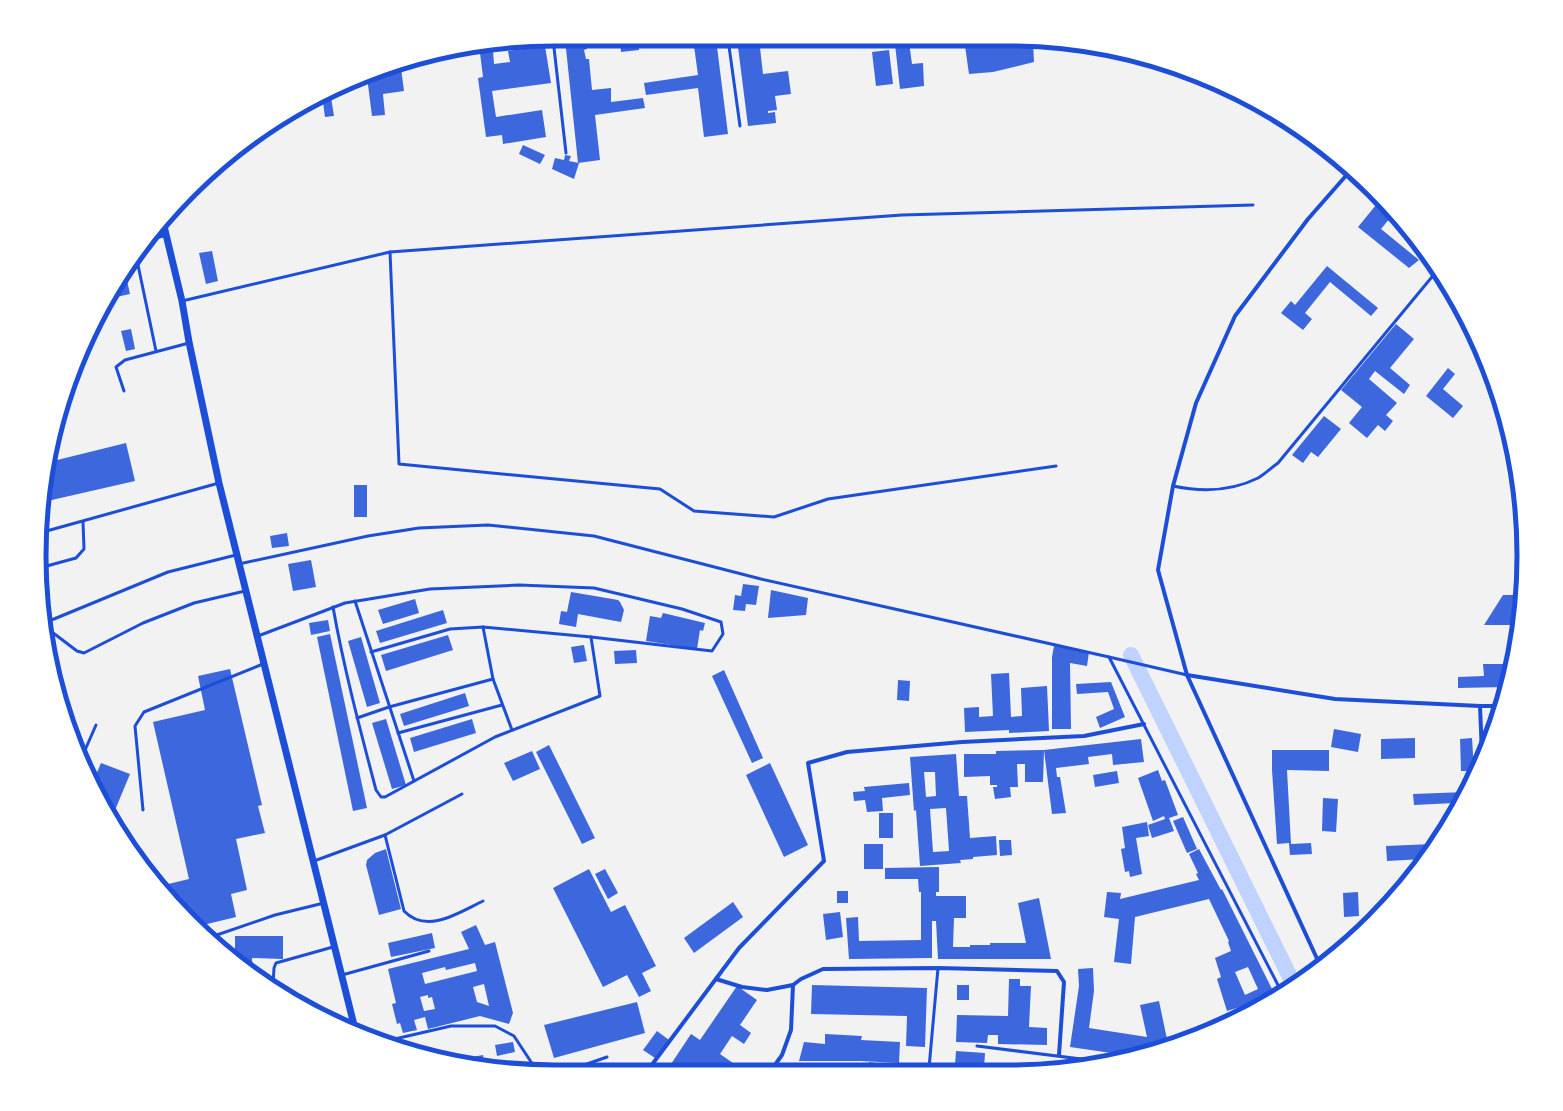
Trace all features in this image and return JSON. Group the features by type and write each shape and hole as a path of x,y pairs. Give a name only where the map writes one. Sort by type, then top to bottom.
{"street":[{"path":"1318,960 1186,675 1158,570 1173,486 1196,403 1235,316 1308,219 1346,175"},
{"path":"165,229 182,301 189,342 219,483 353,1023"},
{"path":"158,237 166,235"},
{"path":"1186,675 1335,699 1494,706"},
{"path":"1480,706 1481,741"},
{"path":"652,1065 739,948 824,861 808,763 847,752 962,742 1084,736 1144,724"},
{"path":"716,979 742,987 767,990 793,985 801,979 823,969 938,968 1057,971 1064,982 1058,1055"},
{"path":"775,1065 782,1055 791,1030 793,985"}],"lane":[{"path":"554,46 566,153"},
{"path":"729,46 740,126"},
{"path":"182,301 390,252 902,215 1253,205"},
{"path":"390,252 399,464 660,489 694,511 774,517 828,499 1056,466"},
{"path":"138,265 156,352"},
{"path":"1173,486 1187,489 1234,488 1259,477 1278,463 1433,276"},
{"path":"124,391 116,367 125,360 189,342"},
{"path":"47,531 219,483"},
{"path":"46,565 76,558 84,549 83,522"},
{"path":"239,564 368,536 419,528 496,525 594,536 761,579 1110,656 1186,675"},
{"path":"50,620 168,572 237,555"},
{"path":"258,636 333,607 355,601 430,589 519,585 594,588 682,609 721,622 723,634 712,651 591,637 483,627 450,629 371,652"},
{"path":"52,632 77,651 84,654 143,623 194,603 246,591"},
{"path":"355,601 414,781"},
{"path":"333,607 341,652 357,718 376,790 381,797 385,797 461,755 512,730 600,696 591,637"},
{"path":"483,627 493,679 512,730"},
{"path":"1110,656 1279,987"},
{"path":"143,810 135,726 144,712 265,664"},
{"path":"357,718 389,707 493,679"},
{"path":"398,733 502,705"},
{"path":"85,750 96,725"},
{"path":"314,861 385,835 462,794"},
{"path":"385,835 404,911 411,917 432,922 448,919 483,901"},
{"path":"216,935 275,916 324,903"},
{"path":"273,980 276,963 335,946"},
{"path":"342,975 429,951"},
{"path":"929,1065 938,968"},
{"path":"395,1039 451,1026 495,1026 514,1036 533,1064"},
{"path":"976,1046 1085,1059"},
{"path":"585,1065 607,1057"}],"building":[{"path":"545,46 551,83 492,91 496,117 542,110 546,137 503,144 502,135 486,137 478,78 483,77 480,53 493,51 494,64 510,62 508,51"},
{"path":"566,46 587,46 587,49 584,50 586,59 589,59 592,90 611,88 611,102 643,98 645,108 595,115 600,160 578,163"},
{"path":"621,46 639,46 639,50 621,52"},
{"path":"681,46 694,46 681,48"},
{"path":"694,46 717,46 728,134 704,137 698,88 646,95 644,83 698,75"},
{"path":"738,46 760,46 763,74 788,71 791,94 775,96 777,110 768,111 768,113 775,112 776,123 748,126"},
{"path":"895,46 910,46 912,64 923,63 924,86 900,89"},
{"path":"965,46 1033,47 1034,62 993,72 969,74"},
{"path":"889,50 893,84 876,86 872,52"},
{"path":"401,70 404,91 383,94 385,115 372,116 368,82"},
{"path":"331,98 334,116 325,117 323,103"},
{"path":"523,145 545,155 540,164 519,154"},
{"path":"565,155 571,156 569,161 579,163 574,179 552,169 555,158 564,160"},
{"path":"1377,204 1390,218 1381,229 1419,260 1409,268 1358,227"},
{"path":"212,251 218,281 206,284 199,253"},
{"path":"1327,266 1378,308 1371,316 1330,282 1305,313 1312,319 1303,330 1281,313 1291,301 1295,305"},
{"path":"127,280 130,294 116,297"},
{"path":"1396,324 1414,339 1390,368 1410,385 1404,394 1375,371 1369,379 1397,403 1386,415 1393,421 1385,431 1378,425 1367,438 1349,423 1362,407 1341,390"},
{"path":"131,329 135,349 126,351 121,331"},
{"path":"1448,368 1455,374 1443,389 1463,406 1453,418 1426,396"},
{"path":"1324,416 1341,429 1318,457 1311,452 1303,463 1292,455"},
{"path":"126,443 135,481 49,501 55,460"},
{"path":"354,485 367,485 367,517 354,517"},
{"path":"287,533 289,546 272,548 270,536"},
{"path":"311,560 316,587 293,591 288,564"},
{"path":"743,584 759,586 756,605 746,604 745,611 733,610 735,595 741,596"},
{"path":"771,590 808,598 806,615 768,618"},
{"path":"571,592 618,600 624,610 621,622 578,614 576,627 559,624 561,611 567,612"},
{"path":"1503,595 1515,595 1512,625 1484,625"},
{"path":"415,599 419,613 383,624 378,610"},
{"path":"443,610 447,623 380,643 376,631"},
{"path":"663,613 705,623 703,631 700,630 697,649 646,641 650,616 661,618"},
{"path":"328,620 330,631 311,635 309,623"},
{"path":"330,634 367,808 353,811 317,637"},
{"path":"448,635 453,650 386,671 381,655"},
{"path":"361,637 380,703 367,707 348,641"},
{"path":"584,645 587,661 574,663 571,647"},
{"path":"1054,646 1089,652 1087,666 1070,663 1071,729 1052,729 1052,657"},
{"path":"636,650 637,663 615,664 614,651"},
{"path":"1483,664 1505,664 1500,687 1458,688 1458,677 1484,676"},
{"path":"230,669 262,805 258,806 265,833 236,839 247,890 231,894 236,917 204,925 166,884 189,879 153,722 205,710 198,676"},
{"path":"724,670 763,758 752,763 712,676"},
{"path":"1009,673 1011,717 1022,716 1021,688 1047,686 1049,731 1009,733 1009,730 965,732 964,708 979,707 979,717 993,716 991,674"},
{"path":"898,680 910,681 909,701 897,700"},
{"path":"1111,682 1125,717 1100,728 1096,717 1114,709 1108,692 1077,694 1076,684"},
{"path":"465,693 469,706 404,726 400,714"},
{"path":"386,719 406,785 392,789 372,723"},
{"path":"472,719 476,733 414,752 410,738"},
{"path":"1334,729 1361,734 1358,752 1331,747"},
{"path":"1415,738 1415,758 1381,759 1381,739"},
{"path":"1472,738 1473,760 1469,771 1461,771 1460,739"},
{"path":"1141,739 1144,762 1113,765 1112,754 1088,757 1089,764 1056,768 1057,777 1060,777 1066,813 1052,814 1044,750"},
{"path":"549,745 595,838 582,844 536,752"},
{"path":"1044,750 1043,782 1025,782 1025,764 1017,764 1018,787 1010,787 1011,797 995,799 993,787 997,787 997,785 990,785 990,776 964,777 964,754 996,754 996,751"},
{"path":"1272,750 1329,750 1329,771 1287,770 1291,844 1311,843 1312,854 1290,855 1289,843 1277,844"},
{"path":"532,751 540,769 513,781 504,763"},
{"path":"956,754 959,796 967,796 970,838 996,836 997,855 973,857 973,859 960,860 961,863 920,866 910,757","holes":["924,772 935,772 936,796 926,797","946,808 949,851 933,852 930,809"]},
{"path":"101,763 130,774 115,811 99,781 96,775"},
{"path":"770,763 808,845 784,857 746,775"},
{"path":"1158,770 1162,781 1165,780 1178,815 1169,818 1174,831 1152,838 1148,825 1165,819 1164,816 1153,821 1138,778"},
{"path":"1117,771 1119,783 1095,787 1093,775"},
{"path":"909,783 910,795 882,798 883,811 867,812 865,800 854,801 853,792 865,791 864,787"},
{"path":"1458,792 1453,803 1414,805 1413,794"},
{"path":"1323,798 1338,799 1336,832 1322,831"},
{"path":"879,813 893,813 893,838 879,838"},
{"path":"1183,817 1197,849 1187,853 1173,821"},
{"path":"1147,822 1149,836 1136,838 1142,874 1130,877 1129,871 1125,872 1121,849 1125,848 1122,827"},
{"path":"999,840 1011,840 1012,855 1000,856"},
{"path":"864,844 883,844 883,869 864,869"},
{"path":"1427,844 1417,859 1387,861 1386,846"},
{"path":"386,849 401,909 379,915 366,865 367,860 375,853"},
{"path":"1199,849 1221,890 1222,889 1273,990 1246,1005 1227,1011 1217,979 1221,977 1215,958 1231,951 1229,941 1209,899 1135,917 1131,964 1114,962 1119,919 1104,917 1107,892 1121,893 1120,899 1199,880 1196,874 1198,873 1189,854","holes":["1248,967 1258,989 1245,995 1235,972"]},
{"path":"939,867 939,892 936,892 936,896 966,896 966,918 954,918 953,947 990,945 990,943 1026,943 1018,903 1039,898 1051,959 938,959 936,921 932,921 932,958 849,959 846,918 858,917 859,941 921,940 921,892 919,892 918,879 885,879 885,868"},
{"path":"589,869 611,912 625,905 656,966 642,973 651,991 639,997 627,975 603,987 553,888"},
{"path":"605,869 618,893 608,899 595,874"},
{"path":"837,891 848,891 848,903 837,903"},
{"path":"1358,892 1359,916 1344,917 1343,893"},
{"path":"733,902 743,917 694,953 684,938"},
{"path":"840,912 843,937 826,940 823,914"},
{"path":"476,925 485,945 495,942 513,1013 509,1024 480,1016 428,1029 425,1017 414,1020 417,1030 403,1033 400,1023 397,1024 392,1004 396,1003 388,969 469,949 461,932","holes":["475,963 477,971 425,984 422,973 445,967 446,970","484,984 489,1006 477,1002 473,987","428,995 428,998 432,997 435,1009 424,1011 420,997"]},
{"path":"432,933 435,948 391,957 388,943"},
{"path":"235,936 283,936 283,959 252,958 252,965 235,952"},
{"path":"1093,968 1094,991 1089,1028 1147,1037 1140,1005 1159,1001 1167,1039 1114,1053 1070,1047 1079,986 1078,969"},
{"path":"1009,979 1020,979 1020,986 1031,986 1029,1027 1047,1028 1047,1045 998,1044 998,1035 988,1035 987,1043 956,1042 957,1015 1008,1016"},
{"path":"812,985 927,988 925,1047 906,1046 907,1016 811,1014"},
{"path":"957,985 969,985 969,1000 957,1000"},
{"path":"737,986 757,1000 740,1025 751,1033 744,1044 732,1036 720,1054 736,1065 717,1065 714,1063 713,1065 670,1065 691,1034 700,1040"},
{"path":"637,1002 645,1033 554,1058 544,1025"},
{"path":"657,1031 669,1040 655,1058 643,1050"},
{"path":"825,1034 862,1036 861,1040 900,1042 899,1063 861,1061 799,1061 804,1042 825,1044"},
{"path":"513,1042 515,1052 497,1056 495,1045"},
{"path":"956,1051 985,1053 984,1065 955,1065"},
{"path":"483,1055 484,1060 470,1057"},
{"path":"869,1062 889,1065 869,1065"}],"waterway":[{"path":"1131,655 1291,979"}]}
